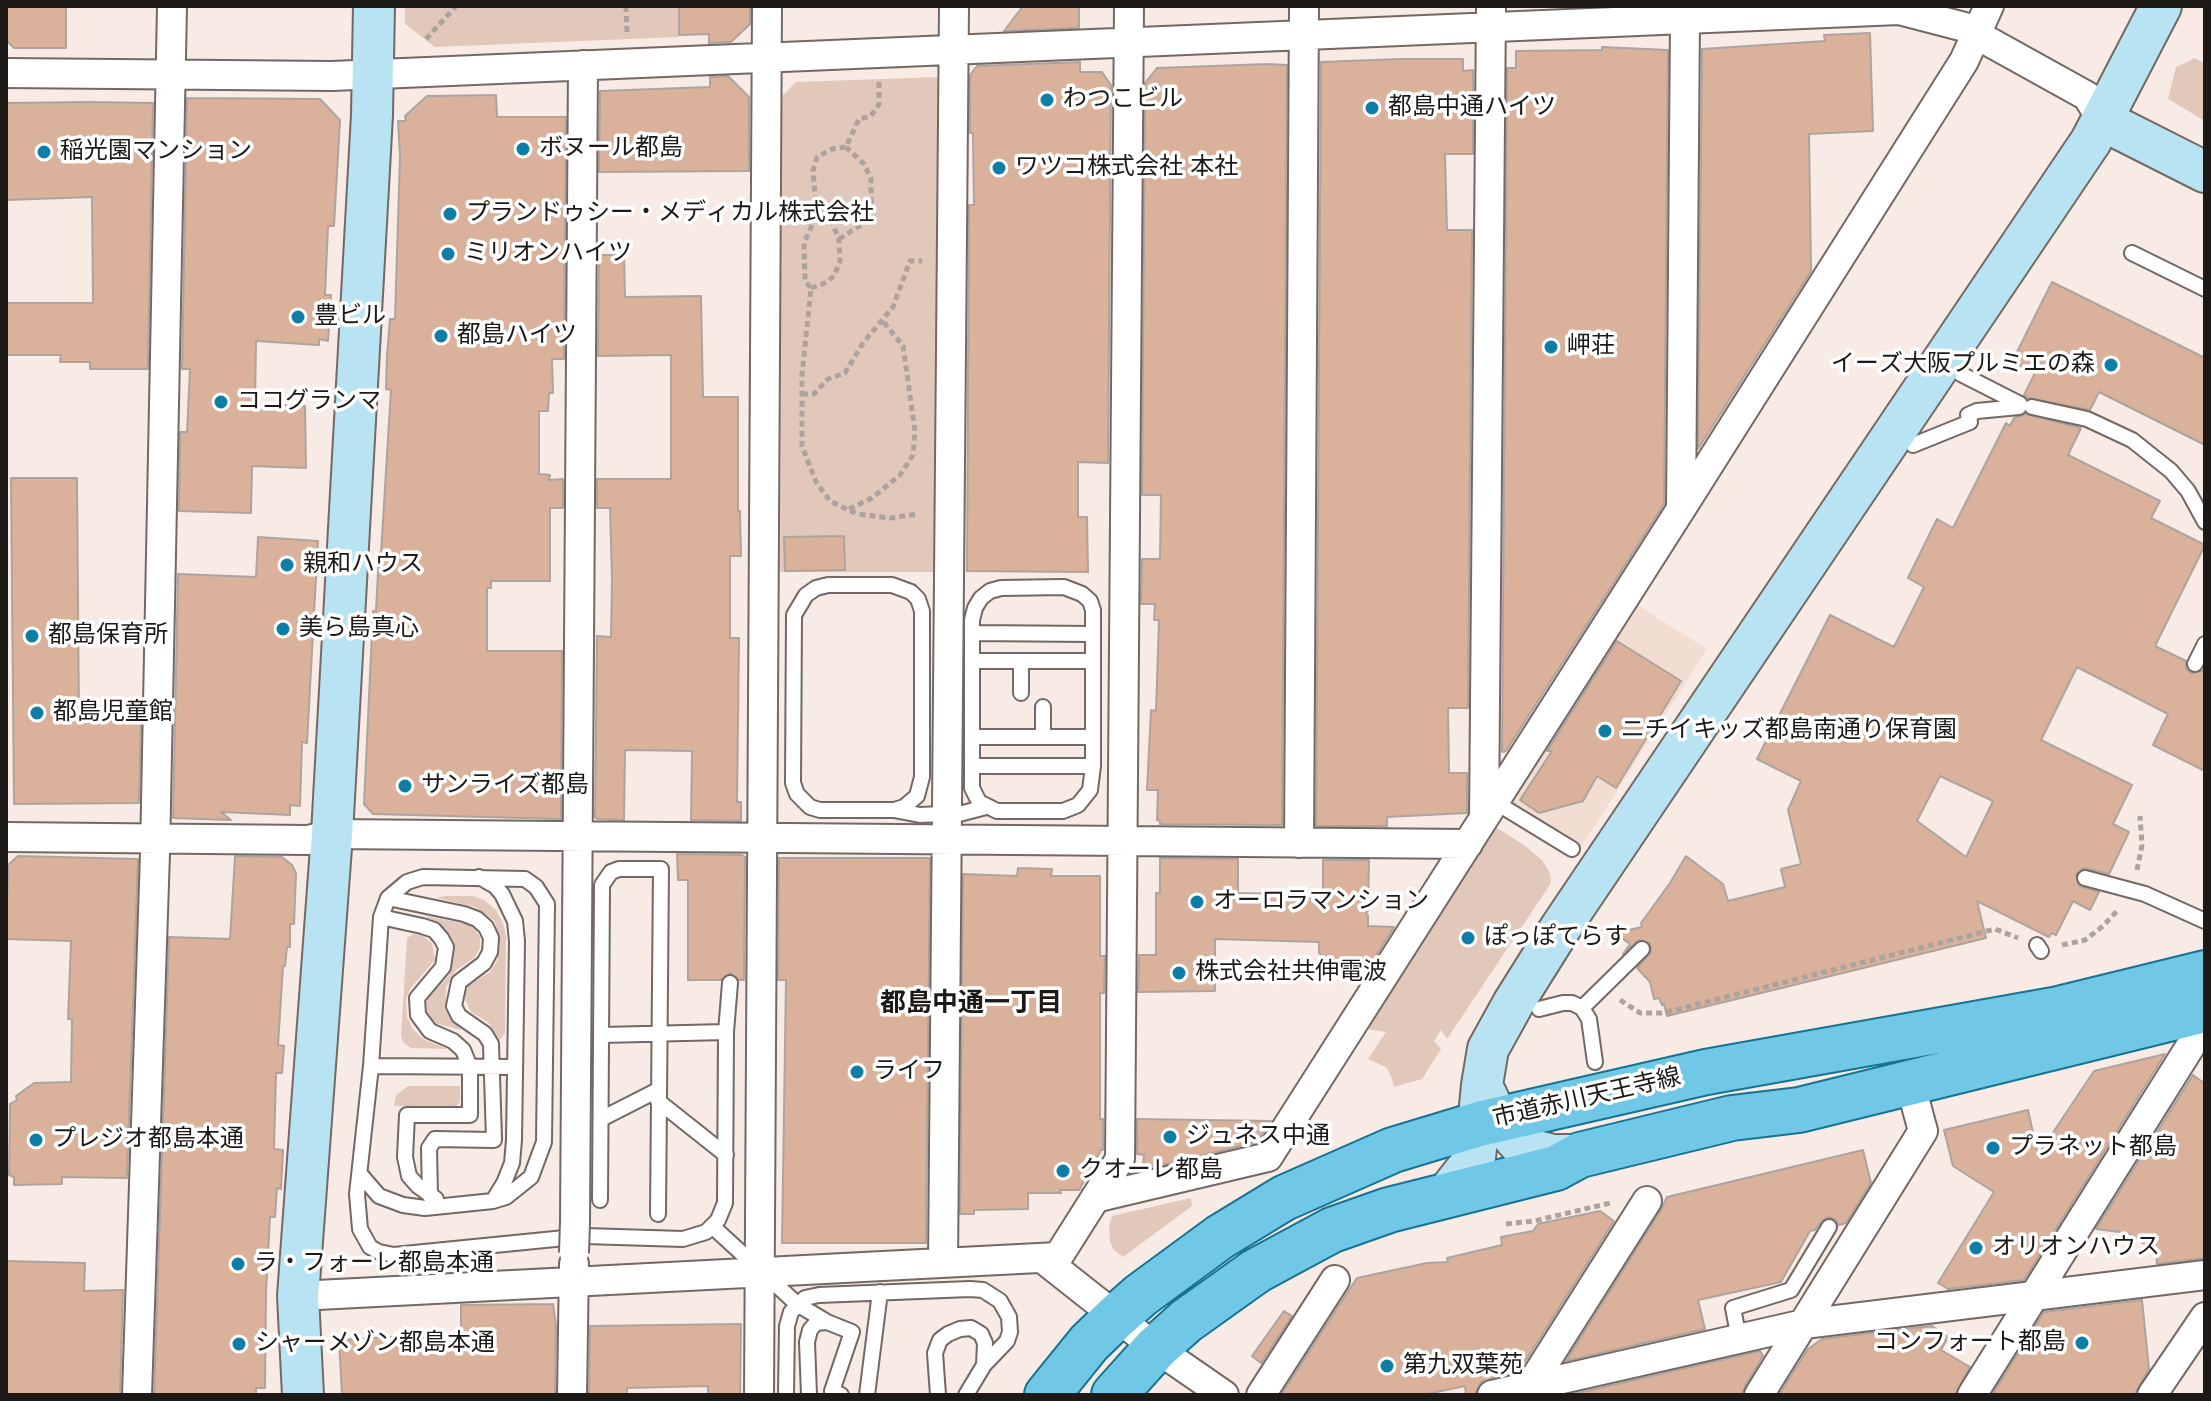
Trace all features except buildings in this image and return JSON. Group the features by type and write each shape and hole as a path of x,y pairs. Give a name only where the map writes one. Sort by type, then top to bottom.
{"main road":[{"name":"市道赤川天王寺線","path":"1047,1395 1089,1343 1116,1317 1220,1237 1284,1198 1486,1110 2054,1010 2205,973"},
{"path":"1114,1395 1156,1348 1186,1321 1256,1271 1332,1230 1389,1210 1556,1168 1580,1155 1732,1118 1799,1110 2205,1010"}],"street":[{"path":"137,1395 154,838 172,6"},
{"path":"303,1395 298,1296 332,834 374,6"},
{"path":"759,1395 767,6"},
{"path":"943,1262 950,822 949,503 954,6"},
{"path":"1050,1257 1120,1159 1129,6"},
{"path":"1299,843 1304,6"},
{"path":"1446,1195 1475,1158 1486,1110 1488,1049 1561,927 2091,141 2161,6"},
{"path":"6,73 332,76 1304,35 1491,16 1887,9 1983,18"},
{"path":"1681,509 1685,12"},
{"path":"1489,810 1491,16"},
{"path":"1983,18 1986,40 2087,96 2102,120 2205,172"},
{"path":"1095,1198 1268,1157 1964,61 1983,18"},
{"path":"572,1395 583,65"},
{"path":"6,837 308,840 332,834 761,838 950,822 1122,841 1468,844"},
{"path":"1972,1395 2205,1023"},
{"path":"1759,1395 1923,1131 1910,1083"},
{"path":"1486,1110 1522,1147 1553,1155 1580,1155"},
{"path":"1530,1386 1647,1201"},
{"path":"298,1296 1050,1257 1116,1317 1224,1395"},
{"path":"1492,1395 1804,1324 2205,1275"},
{"path":"1261,1395 1335,1280"},
{"path":"2152,1395 2205,1317"}],"lane":[{"path":"2132,253 2205,289"},
{"path":"1961,374 2024,406 2087,419 2132,440 2171,471 2188,491 2205,522"},
{"path":"1913,445 1970,422 1968,415 1977,411 2024,406"},
{"path":"894,810 911,803 917,796 922,777 922,611 918,599 911,592 892,585 828,585 816,588 806,595 794,615 793,783 797,794 810,807 820,810 894,810 950,822 986,807"},
{"path":"1064,587 1090,601 1093,634 1093,766 1090,790 1071,809 1010,812 986,807 979,802 972,788 972,633 975,608 981,598 1001,588 1064,587"},
{"path":"972,633 1093,634"},
{"path":"2195,664 2205,644"},
{"path":"972,661 1093,661"},
{"path":"1021,661 1021,693"},
{"path":"1043,707 1043,737"},
{"path":"973,737 1092,737"},
{"path":"972,766 1093,766"},
{"path":"1489,810 1572,849"},
{"path":"600,1200 602,885 611,872 619,869 661,869 658,1214"},
{"path":"360,1174 379,1196 403,1205 451,1207 493,1201 506,1197 531,1177 544,1142 547,904 536,887 525,879 423,877 407,882 388,898 381,917 371,1066 357,1194 360,1229 370,1247 394,1255 585,1236 683,1239 697,1236 712,1226 725,1203 726,1032 730,983"},
{"path":"478,877 495,886 502,894 515,921 517,941 512,1163 493,1201"},
{"path":"2085,878 2145,894 2205,921"},
{"path":"388,898 477,919 486,927 491,938 490,952 484,963 459,982 454,1006 464,1021 485,1034 491,1044 494,1140 435,1139 429,1148 430,1196"},
{"path":"381,917 434,930 446,947 443,967 417,998 418,1015 430,1031 453,1041 463,1050 470,1067 470,1115 407,1115 405,1157 409,1176 430,1196 451,1207"},
{"path":"1582,1008 1642,949"},
{"path":"1539,1009 1563,1003 1582,1008 1589,1019 1595,1062"},
{"path":"602,1035 726,1032"},
{"path":"371,1066 514,1067"},
{"path":"658,1096 726,1155"},
{"path":"601,1119 658,1096"},
{"path":"712,1226 797,1304 827,1322 852,1332 837,1393 809,1393 807,1342 810,1330 816,1323 827,1322"},
{"path":"1739,1339 1733,1308 1791,1290 1829,1227"},
{"path":"786,1395 786,1338 791,1312 805,1298 880,1292 983,1290 1000,1301 1009,1317 1010,1332 1007,1341 984,1365 966,1395"},
{"path":"867,1395 880,1292"},
{"path":"938,1395 935,1353 940,1340 948,1334 971,1328 981,1334 985,1343 984,1365"}],"path":[{"path":"417,49 456,6"},
{"path":"626,6 627,43"},
{"path":"846,147 859,119 871,116 879,104 879,74"},
{"path":"846,147 832,149 817,157 813,171 816,206 804,243 805,281 811,288 802,375 802,446 816,482 830,501 857,514 890,518 923,514 949,503"},
{"path":"839,239 861,225 871,203 871,179 864,164 846,147"},
{"path":"811,288 834,276 840,262 839,239 832,223 816,206"},
{"path":"765,393 814,394 828,379 845,373 863,343 893,307 910,261 951,260"},
{"path":"848,510 872,498 900,475 913,455 915,431 908,366 903,346 882,320"},
{"path":"1604,986 1640,1013 1663,1013 1995,929"},
{"path":"1497,1226 1534,1221 1618,1201"}],"shaded area":[{"path":"405,6 678,6 678,37 435,47 405,24"},
{"path":"2195,58 2205,64 2205,121 2168,99 2176,67"},
{"path":"940,77 940,572 780,572 782,96 796,82"},
{"name":"ニチイキッズ都島南通り保育園","path":"1637,605 1707,649 1575,857 1502,812"},
{"name":"ぽっぽてらす","path":"1494,826 1542,860 1550,873 1551,883 1447,1039 1441,1030 1434,1041 1441,1049 1422,1079 1394,1087 1386,1067 1368,1059 1386,1032 1365,1029"},
{"path":"473,896 484,900 496,910 503,923 506,935 505,1033 500,1040 488,1022 471,1012 464,997 468,986 490,972 497,961 500,943 495,921 475,907 437,898"},
{"path":"425,916 467,924 480,937 480,948 475,957 456,970 446,987 446,1011 461,1030 434,1023 426,1011 427,998 449,975 454,955 446,929"},
{"path":"413,934 421,935 432,943 435,960 410,989 406,999 407,1017 412,1028 423,1039 447,1049 411,1048 401,1036 407,938"},
{"path":"408,1086 460,1086 460,1102 456,1106 394,1106 396,1095"},
{"path":"1191,1198 1192,1206 1123,1257 1113,1249 1109,1227 1112,1216"}],"place":[{"name":"わつこビル","path":"1047,100"},
{"name":"都島中通ハイツ","path":"1372,108"},
{"name":"ボヌール都島","path":"523,149"},
{"name":"稲光園マンション","path":"44,152"},
{"name":"ワツコ株式会社 本社","path":"999,168"},
{"name":"プランドゥシー・メディカル株式会社","path":"450,214"},
{"name":"ミリオンハイツ","path":"448,254"},
{"name":"豊ビル","path":"298,317"},
{"name":"都島ハイツ","path":"441,336"},
{"name":"岬荘","path":"1551,347"},
{"name":"イーズ大阪プルミエの森","path":"2111,365"},
{"name":"ココグランマ","path":"221,402"},
{"name":"親和ハウス","path":"287,565"},
{"name":"美ら島真心","path":"283,629"},
{"name":"都島保育所","path":"32,636"},
{"name":"都島児童館","path":"37,713"},
{"name":"ニチイキッズ都島南通り保育園","path":"1605,731"},
{"name":"サンライズ都島","path":"405,786"},
{"name":"オーロラマンション","path":"1197,902"},
{"name":"ぽっぽてらす","path":"1468,938"},
{"name":"株式会社共伸電波","path":"1179,973"},
{"name":"ライフ","path":"857,1072"},
{"name":"ジュネス中通","path":"1170,1137"},
{"name":"プレジオ都島本通","path":"36,1140"},
{"name":"プラネット都島","path":"1993,1148"},
{"name":"クオーレ都島","path":"1063,1171"},
{"name":"オリオンハウス","path":"1976,1248"},
{"name":"ラ・フォーレ都島本通","path":"238,1264"},
{"name":"コンフォート都島","path":"2082,1343"},
{"name":"シャーメゾン都島本通","path":"239,1344"},
{"name":"第九双葉苑","path":"1387,1366"}],"district":[{"name":"都島中通一丁目","path":"971,1005"}]}
